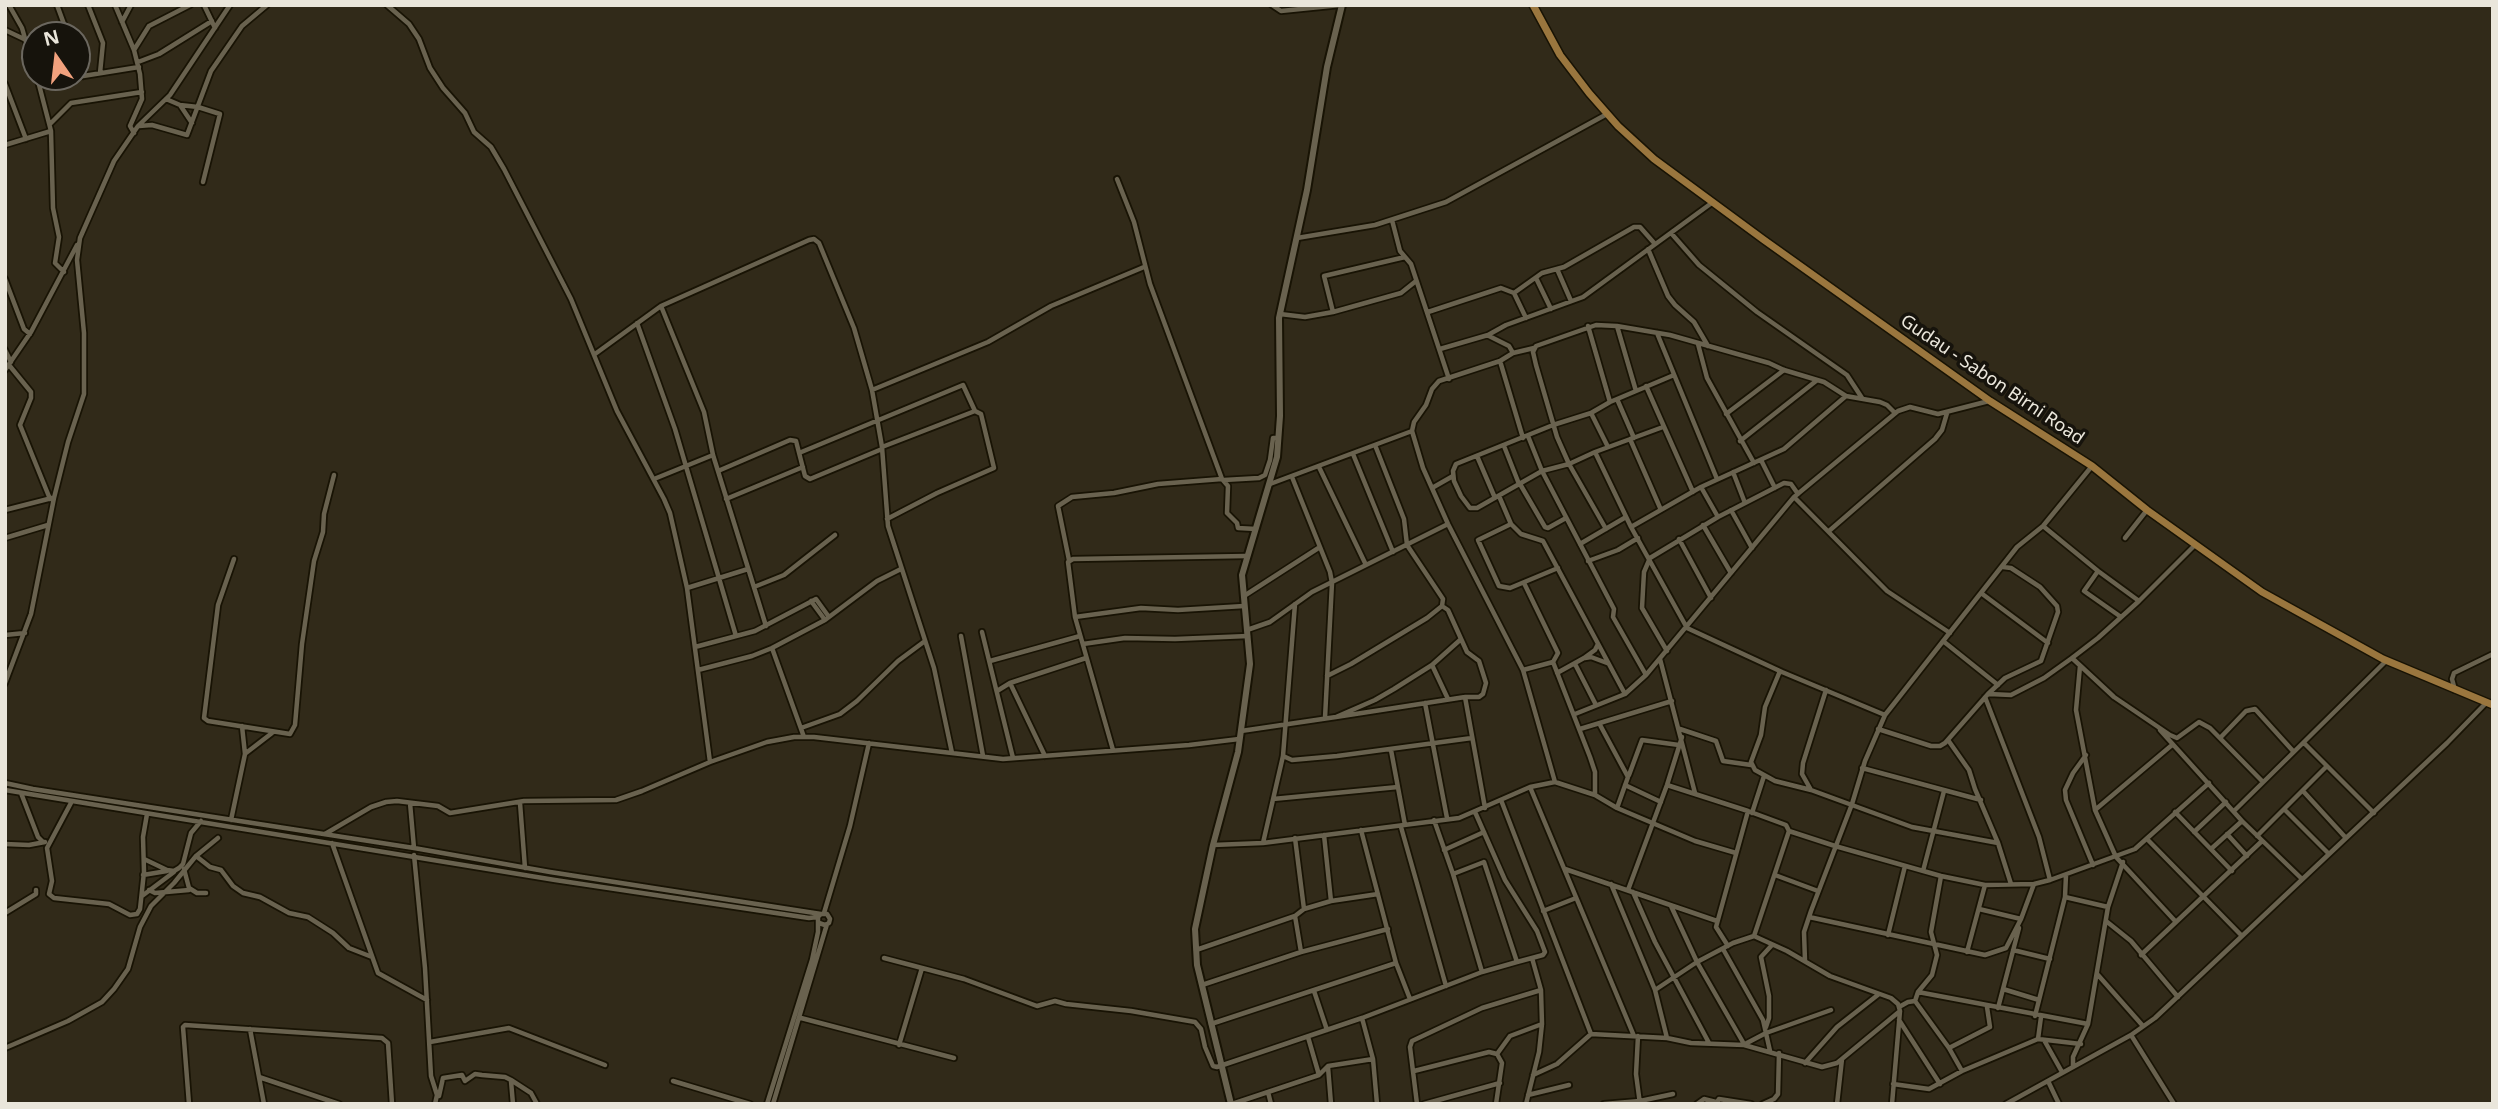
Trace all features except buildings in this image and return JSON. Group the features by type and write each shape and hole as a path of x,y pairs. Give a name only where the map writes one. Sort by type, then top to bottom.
{"main road":[{"name":"Gudau - Sabon Birni Road","path":"1534,5 1560,55 1608,114 1654,159 1990,401 2092,467 2195,545 2286,606 2387,660 2490,704"}],"street":[{"path":"9,5 21,26"},
{"path":"88,5 103,43 100,73"},
{"path":"115,5 138,64 142,99 130,126 134,133"},
{"path":"122,22 131,5"},
{"path":"134,51 149,26 190,5"},
{"path":"204,5 215,28"},
{"path":"9,366 64,272 114,161 138,126 166,99 230,5"},
{"path":"138,126 152,125 187,135 211,71 242,26 267,5"},
{"path":"387,5 409,24 443,88 465,113 474,132 491,147 504,169 571,299 617,411 670,513 687,588 710,762"},
{"path":"1272,5 1281,11 1341,5 1280,314 1279,438 1270,484 1242,575 1250,664 1240,739 1195,929 1196,951 1231,1104 1319,1075 1328,1066 1373,1059"},
{"path":"91,75 138,64 212,22"},
{"path":"5,30 21,38"},
{"path":"5,84 26,139"},
{"path":"41,91 51,131 53,208 58,230 55,263 64,272"},
{"path":"50,124 71,103 142,92"},
{"path":"166,99 180,105 219,113 221,116 203,182"},
{"path":"180,105 192,123"},
{"path":"1297,238 1375,225 1460,195 1608,114"},
{"path":"5,145 51,131"},
{"path":"1117,179 1134,222 1144,267 1223,480 1228,485 1229,516 1238,527 1256,529"},
{"path":"1440,349 1488,335 1506,325 1583,297 1714,202"},
{"path":"1392,220 1400,251 1410,262 1449,379"},
{"path":"1514,293 1547,271 1557,269 1634,227 1640,227 1655,244"},
{"path":"1671,233 1699,265 1749,305 1847,375 1863,399"},
{"path":"5,683 25,633 52,498 84,394 84,333 77,260 80,238"},
{"path":"594,354 661,306 734,271 814,239 819,243 854,328 872,390 882,448 887,519 934,668 952,753"},
{"path":"1648,249 1668,296 1694,322 1709,347"},
{"path":"1333,312 1324,276 1405,257"},
{"path":"872,390 988,342 1051,306 1144,267"},
{"path":"1557,269 1572,301"},
{"path":"1536,278 1551,309"},
{"path":"5,279 24,330 30,334"},
{"path":"1280,314 1305,317 1333,312 1401,293 1416,281"},
{"path":"1427,312 1501,288 1514,293 1525,318"},
{"path":"661,306 704,412 713,455 766,626"},
{"path":"637,323 687,466 736,636"},
{"path":"1555,782 1523,670 1448,524 1423,468 1412,431 1414,422 1426,405 1435,384 1588,326 1617,326 1657,333 1769,363 1824,382 1846,396 1887,405 1895,413"},
{"path":"1588,326 1611,402"},
{"path":"1617,326 1636,391"},
{"path":"1657,333 1717,480"},
{"path":"1488,335 1509,346 1513,353"},
{"path":"1698,344 1707,378 1754,463"},
{"path":"1534,348 1553,425 1569,464 1605,529"},
{"path":"5,350 9,366 30,392 31,398 20,425 52,498"},
{"path":"1500,360 1526,437 1614,609 1614,617 1646,675"},
{"path":"1726,414 1784,370"},
{"path":"1663,427 1569,464 1542,471 1477,508 1471,508 1461,496 1454,476 1456,464 1553,425 1591,413 1674,375"},
{"path":"1740,441 1816,380"},
{"path":"799,453 962,385 975,411 981,414 994,468 887,519"},
{"path":"1646,386 1693,492"},
{"path":"1631,527 1701,487 1784,449 1846,396"},
{"path":"1617,399 1661,510"},
{"path":"1575,714 1625,694 1646,675 1796,496 1895,413 1910,407 1938,414 1947,413 1990,401"},
{"path":"718,471 790,440 796,441 807,478 813,479 975,411"},
{"path":"1591,413 1608,447"},
{"path":"1829,531 1936,439 1947,413"},
{"path":"1270,484 1412,431"},
{"path":"1113,750 1075,617 1069,560 1058,506 1072,497 1114,493 1158,484 1259,478 1265,475 1273,438 1279,438"},
{"path":"1327,676 1427,618 1442,606 1443,599 1407,545 1404,519 1375,445"},
{"path":"1504,446 1520,484 1545,527 1548,528 1566,518"},
{"path":"1595,452 1631,527 1687,628 1885,715"},
{"path":"1353,454 1393,552"},
{"path":"654,479 713,455"},
{"path":"1477,456 1511,524 1524,536 1543,541 1625,694"},
{"path":"1761,460 1775,488"},
{"path":"726,499 803,467"},
{"path":"1319,467 1366,565"},
{"path":"1805,961 1804,932 1852,804 1862,768 1885,715 2017,547 2043,526 2092,467"},
{"path":"1733,472 1745,503"},
{"path":"234,559 218,606 204,718 208,721 290,734 295,725 302,644 314,561 334,475"},
{"path":"1432,488 1454,476"},
{"path":"1292,477 1332,583 1325,718"},
{"path":"1667,651 1642,608 1644,572 1650,558 1717,517 1788,483 1796,496 1887,591 1950,633"},
{"path":"1701,487 1717,517"},
{"path":"5,510 52,498"},
{"path":"1731,510 1752,548"},
{"path":"2124,538 2147,510"},
{"path":"1580,544 1626,517"},
{"path":"1083,644 1125,638 1175,639 1248,633 1270,622 1312,592 1448,524"},
{"path":"1511,524 1478,540 1499,586 1505,588 1524,583 1558,568"},
{"path":"5,538 48,525"},
{"path":"1703,525 1731,573"},
{"path":"2043,526 2139,601"},
{"path":"754,587 784,575 835,535"},
{"path":"1588,561 1618,550 1638,538"},
{"path":"1679,539 1711,598"},
{"path":"1987,695 2011,695 2044,678 2121,617 2195,545"},
{"path":"1243,597 1320,547"},
{"path":"1069,560 1246,556"},
{"path":"1878,729 1931,746 1940,746 1998,685 2014,673 2041,661 2058,612 2053,600 2040,587 2011,568 2003,567"},
{"path":"687,588 748,569"},
{"path":"698,670 772,648 827,619 877,581 901,569"},
{"path":"2098,571 2084,591 2121,617"},
{"path":"1523,670 1553,662 1558,653 1524,583"},
{"path":"1981,593 2048,643"},
{"path":"695,647 766,626 811,601 827,619"},
{"path":"1263,844 1283,756 1295,604"},
{"path":"1075,617 1141,608 1178,610 1244,606"},
{"path":"1241,731 1465,696 1479,697 1486,684 1479,661 1467,652 1448,610 1442,606"},
{"path":"982,632 1013,758"},
{"path":"5,635 25,633"},
{"path":"990,661 1080,635"},
{"path":"961,636 984,757"},
{"path":"1336,717 1376,700 1432,665 1460,640"},
{"path":"801,728 840,714 898,661 925,641"},
{"path":"1943,641 1998,685"},
{"path":"1557,673 1584,658 1595,650 1598,644"},
{"path":"772,648 804,737"},
{"path":"2455,691 2452,678 2454,673 2493,654"},
{"path":"1584,658 1591,657 1609,664"},
{"path":"997,691 1010,683 1086,658"},
{"path":"2071,658 2114,697 2177,738 2199,722 2210,728 2263,782"},
{"path":"1660,659 1695,794"},
{"path":"2234,811 2387,660"},
{"path":"1553,662 1595,772 1595,795"},
{"path":"1575,664 1596,705"},
{"path":"1432,665 1448,699"},
{"path":"2080,666 2076,710 2095,810 2116,856 2176,922"},
{"path":"1751,765 1762,730 1765,707 1780,671"},
{"path":"1010,683 1045,756"},
{"path":"1811,790 1802,774 1802,763 1826,690"},
{"path":"1987,695 2039,837 2050,880"},
{"path":"1465,696 1485,808"},
{"path":"1580,729 1672,701"},
{"path":"1426,703 1447,818"},
{"path":"2006,1104 2143,1026 2178,997 2490,704"},
{"path":"2220,738 2246,710 2255,709 2293,751"},
{"path":"1600,723 1628,777"},
{"path":"231,820 245,754 242,726"},
{"path":"2155,726 2242,821 2302,879"},
{"path":"1679,728 1716,741 1723,761 1751,765 1764,776 1852,804 1912,827 1998,843"},
{"path":"245,754 272,732"},
{"path":"325,834 386,802 438,806 450,813 520,803 524,800 616,800 767,742 804,737 1013,758 1240,739"},
{"path":"1682,737 1631,891 1710,1044"},
{"path":"1283,756 1293,760 1472,738"},
{"path":"1617,808 1642,740 1679,745"},
{"path":"1948,740 1969,770 2011,884"},
{"path":"767,1104 812,960 822,917 828,905 869,743"},
{"path":"2304,743 2374,813"},
{"path":"2095,810 2172,745"},
{"path":"1391,750 1403,826 1446,986"},
{"path":"2086,755 2065,790 2066,800 2092,865"},
{"path":"2257,836 2326,767"},
{"path":"1862,768 1982,800"},
{"path":"1764,776 1736,853 1717,921 1717,932 1766,1030 1770,1051"},
{"path":"1213,845 1263,844 1459,818 1530,787 1555,782 1595,795 1617,808 1695,841 1736,853"},
{"path":"5,783 525,868 814,911 827,924 774,1104"},
{"path":"1789,831 1941,876 1985,885 2034,884 2135,849 2209,783"},
{"path":"1625,785 1661,802"},
{"path":"1667,785 1786,825 1789,831 1754,936"},
{"path":"1273,799 1398,787"},
{"path":"1530,787 1636,1036 1636,1074 1640,1102"},
{"path":"5,790 524,875 809,918 822,917"},
{"path":"1923,871 1944,791"},
{"path":"2304,791 2346,838"},
{"path":"20,793 38,837 46,842 52,881 49,890 54,898 109,904 130,915 137,914 141,896 144,875 143,837 147,813"},
{"path":"1501,800 1591,1034"},
{"path":"5,844 29,845 46,842 71,807 72,801"},
{"path":"2194,832 2226,802"},
{"path":"410,803 414,848"},
{"path":"520,803 524,875"},
{"path":"2284,809 2329,854"},
{"path":"884,958 964,979 1037,1006 1055,1001 1195,1023 1201,1030 1213,1066 1217,1067 1362,1018 1482,972 1543,955 1545,952 1537,931 1515,898 1475,812"},
{"path":"2175,812 2232,870"},
{"path":"1434,820 1482,972"},
{"path":"5,1048 68,1021 102,1002 122,979 128,969 146,914 182,867 191,833 201,821"},
{"path":"2211,849 2242,821"},
{"path":"1361,830 1396,962 1410,999"},
{"path":"1444,850 1484,832"},
{"path":"2227,834 2247,856"},
{"path":"1324,835 1331,901"},
{"path":"141,896 218,838"},
{"path":"1295,838 1304,909"},
{"path":"2147,839 2241,935"},
{"path":"2141,955 2262,841"},
{"path":"331,842 354,900 376,968 383,977 427,1000"},
{"path":"414,855 431,1076 437,1095 436,1104"},
{"path":"196,856 210,867 221,870 233,886 243,893 265,900 289,913 308,917 349,948 372,957"},
{"path":"144,859 168,870 174,871 182,867"},
{"path":"1453,874 1483,862 1517,962"},
{"path":"2073,1066 2073,1057 2088,1024 2108,907 2123,862"},
{"path":"1888,935 1905,866"},
{"path":"182,867 188,888 197,893 206,893"},
{"path":"1564,868 1717,921"},
{"path":"144,875 168,870"},
{"path":"1775,875 1818,891"},
{"path":"2063,1072 2040,1039 2038,1016 2039,1000 2065,897 2066,875"},
{"path":"1915,1001 1918,992 1933,975 1937,955 1930,932 1941,876"},
{"path":"1611,884 1655,990 1667,1038"},
{"path":"1998,1008 2021,919 2034,884"},
{"path":"1967,952 1985,885"},
{"path":"5,913 36,894 36,890"},
{"path":"149,890 155,893 191,890"},
{"path":"1196,951 1295,916 1304,909 1331,901 1378,894"},
{"path":"2065,897 2108,907"},
{"path":"1544,911 1576,898"},
{"path":"1671,905 1697,962 1744,1045"},
{"path":"1979,909 2021,919"},
{"path":"1295,916 1301,952"},
{"path":"1809,917 1985,955 2006,948 2021,919"},
{"path":"809,918 818,932"},
{"path":"2106,921 2131,941 2178,997"},
{"path":"1202,985 1301,952 1388,929"},
{"path":"1655,990 1697,962 1754,936 1830,976 1891,998 1900,1009 1892,1104"},
{"path":"1766,1030 1769,996 1761,957 1772,944"},
{"path":"2013,950 2050,959"},
{"path":"1526,1104 1539,1052 1542,1024 1541,990 1532,958"},
{"path":"1211,1024 1396,962"},
{"path":"899,1045 922,968"},
{"path":"2098,975 2143,1026"},
{"path":"2003,989 2039,1000"},
{"path":"1417,1104 1410,1047 1412,1041 1482,1008 1541,990"},
{"path":"1314,991 1327,1030"},
{"path":"1918,992 2088,1024"},
{"path":"1805,1063 1837,1027 1880,993"},
{"path":"1533,1075 1557,1064 1591,1034 1744,1045 1805,1063 1832,1066 1908,1002 1915,1001"},
{"path":"1915,1001 1962,1071"},
{"path":"1949,1048 1990,1027 1987,1007"},
{"path":"1744,1045 1766,1030 1831,1010"},
{"path":"801,1018 954,1058"},
{"path":"1362,1018 1373,1059 1377,1104"},
{"path":"1899,1020 1940,1084"},
{"path":"1497,1054 1510,1036 1542,1024"},
{"path":"189,1104 185,1025 382,1038 388,1043 392,1104"},
{"path":"429,1042 509,1028 604,1065"},
{"path":"250,1029 264,1104"},
{"path":"2130,1035 2174,1104"},
{"path":"1308,1037 1319,1075"},
{"path":"1893,1084 1928,1090 1962,1071 2040,1039 2081,1044"},
{"path":"1414,1071 1489,1052 1497,1054 1502,1063 1496,1104"},
{"path":"1777,1104 1779,1054"},
{"path":"1837,1104 1842,1058"},
{"path":"1328,1066 1331,1104"},
{"path":"436,1104 443,1078 462,1075 465,1081 475,1074 505,1077 531,1093 537,1104"},
{"path":"259,1077 339,1104"},
{"path":"511,1080 513,1104"},
{"path":"673,1081 750,1104"},
{"path":"2048,1081 2059,1104"},
{"path":"1424,1104 1500,1083"},
{"path":"1528,1095 1569,1084"},
{"path":"1268,1092 1271,1104"},
{"path":"1604,1104 1640,1102 1673,1094"},
{"path":"1763,1104 1778,1094"},
{"path":"1697,1104 1703,1099 1716,1103 1719,1100 1751,1104"}]}
